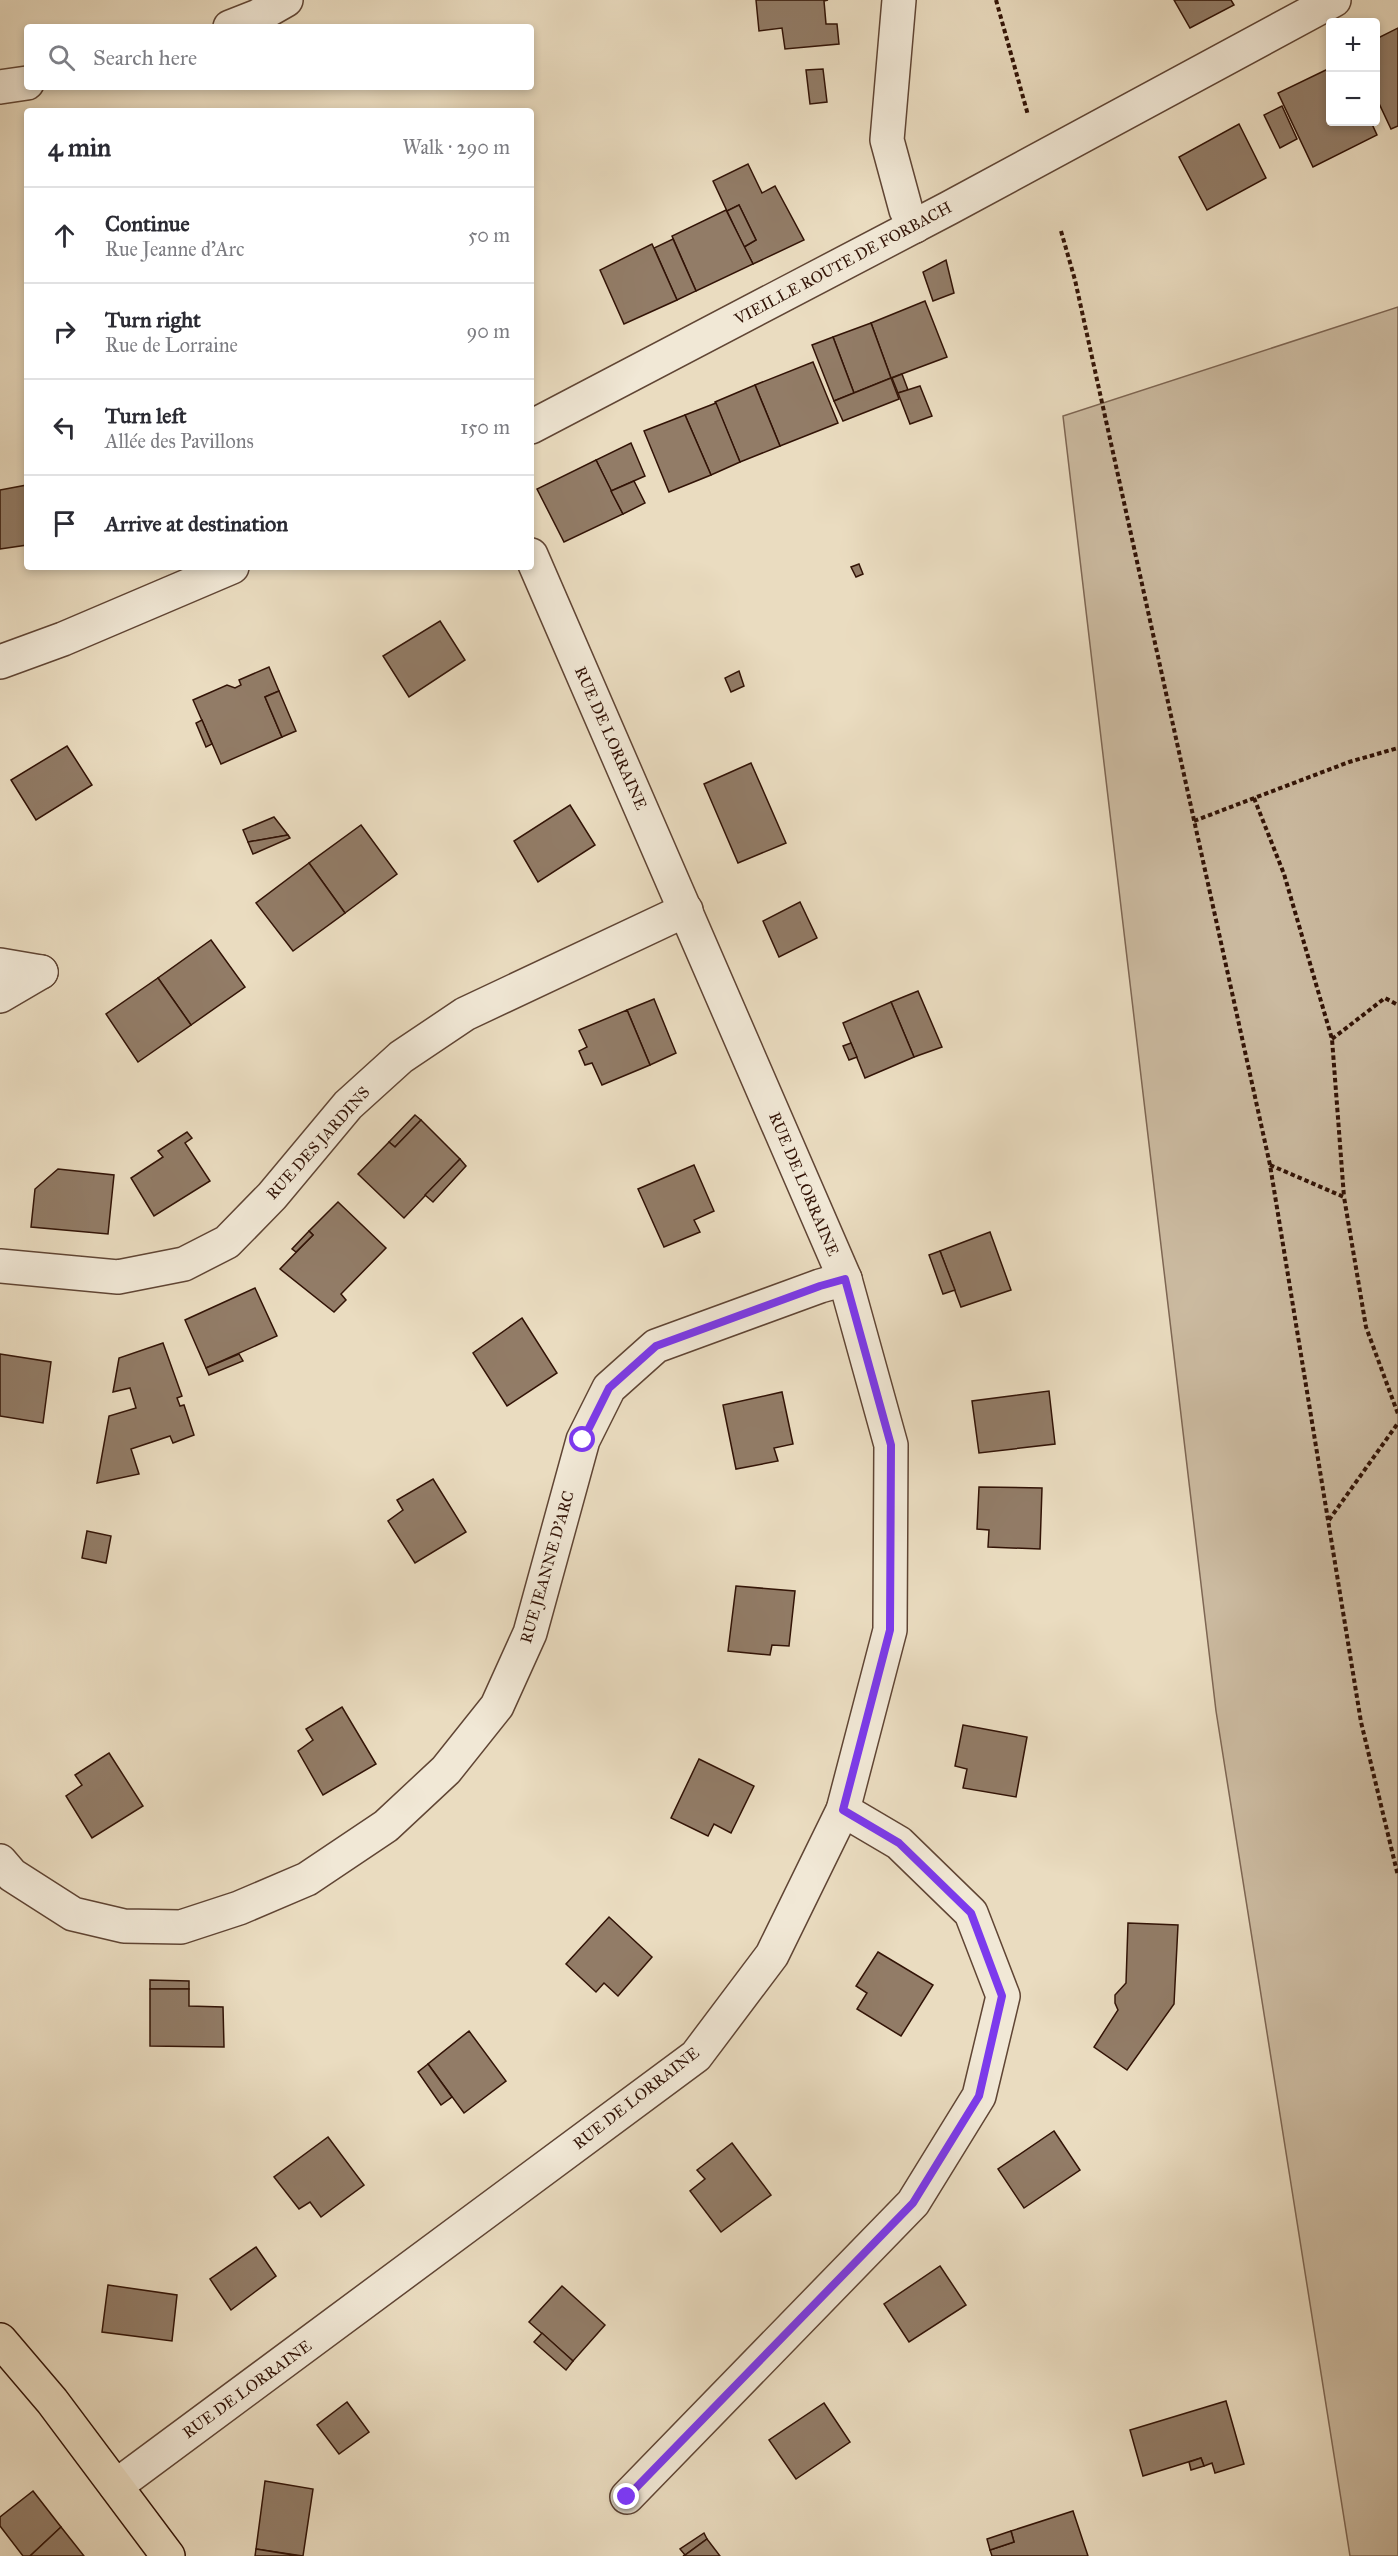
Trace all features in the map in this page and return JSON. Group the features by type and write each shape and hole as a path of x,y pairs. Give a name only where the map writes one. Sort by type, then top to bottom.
{"main road":[{"path":"0,2340 52,2401 168,2556"}],"street":[{"path":"238,24 258,16 286,0"},
{"path":"899,0 886,140 906,210 915,226"},
{"name":"VIEILLE ROUTE DE FORBACH","path":"534,425 915,226 1334,0"},
{"path":"0,87 24,83"},
{"name":"RUE DE LORRAINE","path":"116,2486 696,2056 772,1955 843,1810 890,1630 891,1445 845,1279 534,562"},
{"path":"0,662 63,639 225,570"},
{"name":"RUE DES JARDINS","path":"0,1266 118,1277 184,1264 227,1242 272,1196 348,1105 401,1057 465,1014 686,910"},
{"path":"0,965 41,972 0,996"},
{"name":"RUE JEANNE D'ARC","path":"0,1861 12,1875 73,1914 124,1926 181,1927 238,1908 307,1878 386,1826 447,1770 497,1706 530,1633 583,1440 609,1388 656,1346 845,1279"},
{"path":"627,2497 913,2203 979,2096 1002,1996 971,1913 899,1843 843,1810"}],"path":[{"path":"996,0 1028,115"},
{"path":"1061,231 1075,280 1270,1165 1361,1722 1398,1876"},
{"path":"1194,821 1349,762 1398,748"},
{"path":"1254,798 1284,874 1332,1039 1344,1197 1366,1327 1398,1414"},
{"path":"1332,1039 1385,998 1398,1005"},
{"path":"1270,1165 1344,1197"},
{"path":"1328,1521 1398,1423"}],"shaded area":[{"path":"1398,307 1398,2556 1350,2556 1216,1711 1063,416"}],"building":[{"path":"756,0 828,0 824,1 826,24 837,24 839,44 785,49 782,28 759,31"},
{"path":"1174,0 1231,0 1234,5 1190,28"},
{"path":"1398,28 1398,126 1391,129 1380,106 1380,37"},
{"path":"823,69 827,102 810,104 806,70"},
{"path":"1326,70 1326,126 1373,126 1377,135 1313,167 1278,93"},
{"path":"1282,106 1297,139 1280,148 1264,115"},
{"path":"1239,124 1266,178 1207,210 1179,157"},
{"path":"748,164 762,193 775,186 804,240 753,264 744,247 756,240 739,205 727,211 713,181"},
{"path":"739,205 756,240 744,247 727,211"},
{"path":"726,210 753,264 696,291 672,236"},
{"path":"673,239 696,291 677,300 654,248"},
{"path":"652,244 677,300 624,324 600,270"},
{"path":"946,260 954,293 933,301 923,272"},
{"path":"925,301 947,357 891,378 871,323"},
{"path":"871,323 891,378 854,393 833,337"},
{"path":"833,337 854,393 834,401 812,345"},
{"path":"813,362 838,423 780,446 755,385"},
{"path":"902,374 908,390 898,393 892,378"},
{"path":"891,378 899,399 843,421 834,401"},
{"path":"755,385 780,446 740,462 715,402"},
{"path":"920,386 932,416 910,424 898,393"},
{"path":"716,403 740,462 711,475 685,415"},
{"path":"685,415 711,475 669,492 644,431"},
{"path":"631,443 645,476 611,491 596,460"},
{"path":"596,460 623,514 564,542 537,489"},
{"path":"634,481 645,503 623,514 611,491"},
{"path":"24,486 24,545 0,549 0,490"},
{"path":"859,564 863,574 856,577 851,567"},
{"path":"440,621 465,660 409,697 383,656"},
{"path":"269,667 279,691 265,697 282,737 221,764 193,700 227,685 235,688 241,685 239,680"},
{"path":"739,671 744,686 731,692 725,678"},
{"path":"279,691 296,731 282,737 265,697"},
{"path":"202,720 212,744 206,747 196,723"},
{"path":"67,746 92,785 36,820 11,780"},
{"path":"751,763 786,843 738,863 704,784"},
{"path":"570,805 595,845 538,882 514,841"},
{"path":"274,817 288,835 248,842 243,830"},
{"path":"361,825 397,874 345,913 309,863"},
{"path":"288,835 290,838 253,854 248,842"},
{"path":"309,863 345,913 293,951 256,903"},
{"path":"800,902 817,938 779,957 763,921"},
{"path":"211,940 245,987 191,1025 158,978"},
{"path":"158,978 191,1025 138,1062 106,1014"},
{"path":"918,991 942,1047 914,1057 891,1002"},
{"path":"654,999 676,1053 650,1065 627,1010"},
{"path":"891,1002 914,1057 865,1078 843,1023"},
{"path":"627,1010 650,1065 602,1085 592,1063 585,1065 579,1051 587,1047 579,1030"},
{"path":"851,1043 857,1057 849,1060 843,1046"},
{"path":"415,1115 421,1120 395,1147 389,1142"},
{"path":"421,1120 460,1159 404,1218 358,1174 389,1142 395,1147"},
{"path":"187,1132 192,1138 185,1143 210,1181 154,1216 131,1178 163,1157 158,1151"},
{"path":"460,1159 466,1166 433,1202 425,1195"},
{"path":"694,1165 714,1211 694,1220 700,1232 664,1247 638,1189"},
{"path":"58,1169 114,1175 108,1234 31,1227 35,1189"},
{"path":"338,1202 386,1248 341,1294 346,1300 334,1312 280,1269 313,1235 309,1231"},
{"path":"309,1231 313,1235 296,1252 292,1249"},
{"path":"990,1232 1011,1290 961,1307 940,1251"},
{"path":"940,1251 955,1290 943,1294 929,1255"},
{"path":"255,1288 277,1336 206,1368 185,1320"},
{"path":"522,1318 557,1373 507,1406 473,1353"},
{"path":"163,1343 182,1396 177,1398 180,1406 184,1405 194,1435 173,1443 170,1436 131,1449 139,1474 97,1483 109,1416 136,1408 130,1388 113,1392 119,1358"},
{"path":"0,1354 51,1362 43,1423 0,1416"},
{"path":"239,1354 243,1361 209,1375 206,1368"},
{"path":"1049,1391 1055,1444 979,1453 972,1401"},
{"path":"782,1392 793,1444 774,1448 778,1461 736,1469 723,1405"},
{"path":"433,1479 466,1532 415,1563 388,1521 403,1510 397,1500"},
{"path":"979,1487 1042,1488 1040,1549 988,1547 989,1530 977,1529"},
{"path":"87,1531 111,1536 106,1563 82,1558"},
{"path":"736,1586 795,1591 789,1646 772,1645 770,1655 728,1651"},
{"path":"342,1707 376,1764 323,1795 298,1751 313,1740 306,1729"},
{"path":"963,1725 1027,1737 1016,1797 963,1788 967,1769 955,1766"},
{"path":"109,1753 143,1806 92,1838 66,1796 82,1785 75,1775"},
{"path":"699,1759 754,1786 731,1833 714,1824 708,1836 671,1818"},
{"path":"609,1917 652,1957 618,1996 604,1983 596,1992 566,1964"},
{"path":"1128,1923 1178,1925 1174,2004 1127,2070 1094,2047 1118,2010 1115,1995 1126,1983"},
{"path":"878,1952 933,1985 901,2036 857,2009 867,1993 856,1986"},
{"path":"150,1980 189,1981 189,1989 150,1989"},
{"path":"150,1989 189,1989 189,2006 223,2007 224,2047 150,2046"},
{"path":"469,2031 506,2081 464,2113 428,2064"},
{"path":"428,2064 452,2097 441,2105 418,2072"},
{"path":"1054,2131 1080,2170 1024,2208 998,2169"},
{"path":"328,2137 364,2185 321,2217 310,2202 299,2209 274,2177"},
{"path":"732,2143 771,2195 721,2232 690,2191 705,2179 697,2170"},
{"path":"256,2247 276,2276 231,2310 210,2279"},
{"path":"940,2266 966,2305 909,2342 884,2304"},
{"path":"108,2285 177,2295 172,2341 102,2332"},
{"path":"562,2286 605,2325 573,2361 529,2322"},
{"path":"542,2333 573,2361 566,2370 534,2342"},
{"path":"1226,2401 1244,2464 1215,2473 1212,2463 1204,2466 1201,2458 1143,2476 1130,2430"},
{"path":"347,2402 369,2432 339,2454 317,2425"},
{"path":"824,2403 850,2442 796,2479 769,2440"},
{"path":"1201,2458 1204,2466 1191,2470 1189,2462"},
{"path":"265,2481 313,2489 303,2556 256,2549"},
{"path":"33,2491 61,2527 30,2556 23,2556 0,2526 0,2517"},
{"path":"1073,2511 1088,2556 992,2556 990,2550 1014,2542 1011,2531"},
{"path":"61,2527 84,2556 30,2556"},
{"path":"1011,2531 1014,2542 990,2550 987,2539"},
{"path":"704,2533 707,2539 685,2555 680,2549"},
{"path":"707,2539 720,2556 683,2556 685,2555"},
{"path":"256,2549 299,2556 255,2556"}],"route":[{"path":"583,1440 609,1388 656,1346 845,1279 891,1445 890,1630 843,1810 899,1843 971,1913 1002,1996 979,2096 913,2203 627,2497"}]}
